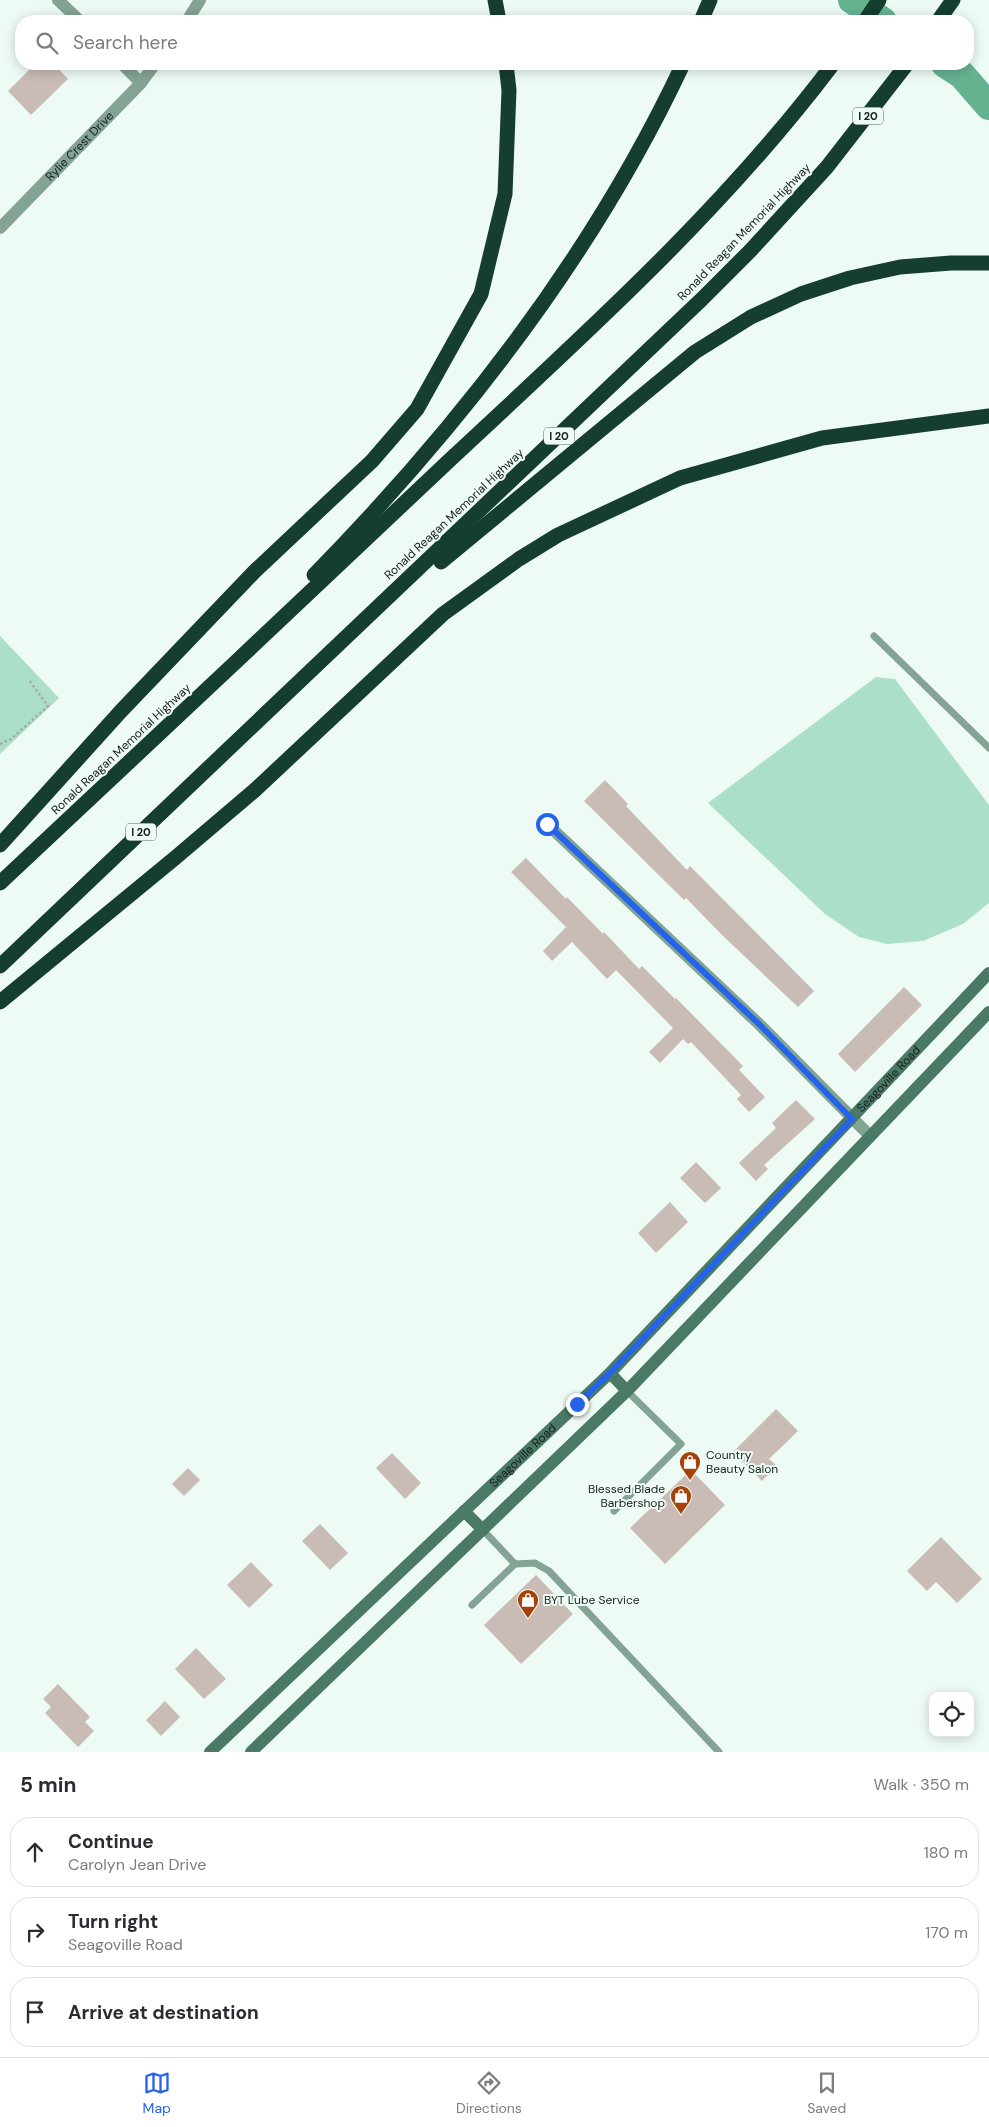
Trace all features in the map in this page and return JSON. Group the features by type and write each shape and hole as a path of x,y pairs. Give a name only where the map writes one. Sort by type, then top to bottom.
{"highway":[{"path":"495,0 498,15"},
{"path":"704,15 710,0"},
{"path":"869,15 879,0"},
{"path":"942,15 952,2"},
{"path":"0,845 168,662 255,572 372,461 417,409 481,294 505,194 509,90 507,70"},
{"path":"130,761 389,497 467,406 530,322 601,216 665,103 680,70"},
{"name":"Ronald Reagan Memorial Highway","path":"0,883 666,254 724,195 784,126 828,70"},
{"name":"Ronald Reagan Memorial Highway","path":"0,966 750,251 827,167 902,70"},
{"path":"282,698 528,488 695,352 751,317 801,294 850,278 900,267 951,263 989,263"},
{"path":"0,1002 255,790 443,614 519,559 558,535 680,478 822,438 989,416"}],"main road":[{"name":"Seagoville Road","path":"210,1752 610,1373 989,973"},
{"name":"Seagoville Road","path":"251,1752 627,1390 989,1012"},
{"path":"610,1373 627,1390"},
{"path":"464,1511 483,1530"}],"street":[{"path":"58,0 74,15"},
{"path":"190,15 200,0"},
{"path":"128,70 141,82"},
{"name":"Rylie Crest Drive","path":"0,228 141,82 150,70"},
{"path":"547,824 760,1025 870,1136"}],"lane":[{"path":"874,636 989,748"},
{"path":"614,1512 681,1444 627,1390"},
{"path":"483,1530 515,1564"},
{"path":"472,1605 515,1564 535,1563 549,1571 719,1752"}],"path":[{"path":"0,744 11,740 48,706 29,680"}],"green space":[{"path":"0,636 59,698 0,754"},
{"path":"876,677 895,679 989,805 989,903 963,924 923,941 887,944 859,937 825,914 708,803"}],"building":[{"path":"29,70 60,70 68,79 31,115 8,91"},
{"path":"605,780 628,804 626,806 687,870 690,866 814,991 798,1007 686,898 684,900 584,801"},
{"path":"526,858 603,934 604,932 639,969 642,966 676,998 743,1066 739,1070 765,1097 749,1112 737,1099 741,1095 691,1042 688,1044 683,1039 660,1063 649,1052 673,1028 616,970 607,979 572,942 552,961 543,951 566,927 511,872"},
{"path":"904,987 922,1005 855,1072 838,1054"},
{"path":"796,1100 815,1119 764,1165 768,1169 756,1181 739,1163 776,1128 772,1123"},
{"path":"696,1162 721,1188 705,1203 680,1178"},
{"path":"670,1202 688,1222 656,1253 638,1233"},
{"path":"776,1409 798,1431 769,1459 777,1466 762,1481 733,1452"},
{"path":"392,1453 421,1483 405,1499 376,1468"},
{"path":"188,1468 200,1480 184,1496 172,1484"},
{"path":"691,1470 725,1505 665,1564 630,1528"},
{"path":"320,1524 348,1553 330,1570 302,1541"},
{"path":"941,1537 982,1579 957,1603 936,1582 927,1591 907,1571"},
{"path":"251,1562 273,1585 249,1608 227,1585"},
{"name":"BYT Lube Service","path":"536,1575 573,1614 521,1664 484,1625"},
{"path":"196,1648 226,1679 204,1699 175,1669"},
{"path":"58,1684 90,1717 85,1722 94,1731 78,1747 45,1713 51,1707 43,1699"},
{"path":"165,1701 180,1717 161,1736 146,1720"}],"waterway":[{"path":"852,0 874,15"},
{"path":"954,70 962,75 989,106"}],"place":[{"name":"Country Beauty Salon","path":"690,1481"},
{"name":"Blessed Blade Barbershop","path":"681,1515"},
{"name":"BYT Lube Service","path":"528,1619"}],"route":[{"path":"547,824 760,1025 852,1119 610,1373 577,1404"}]}
